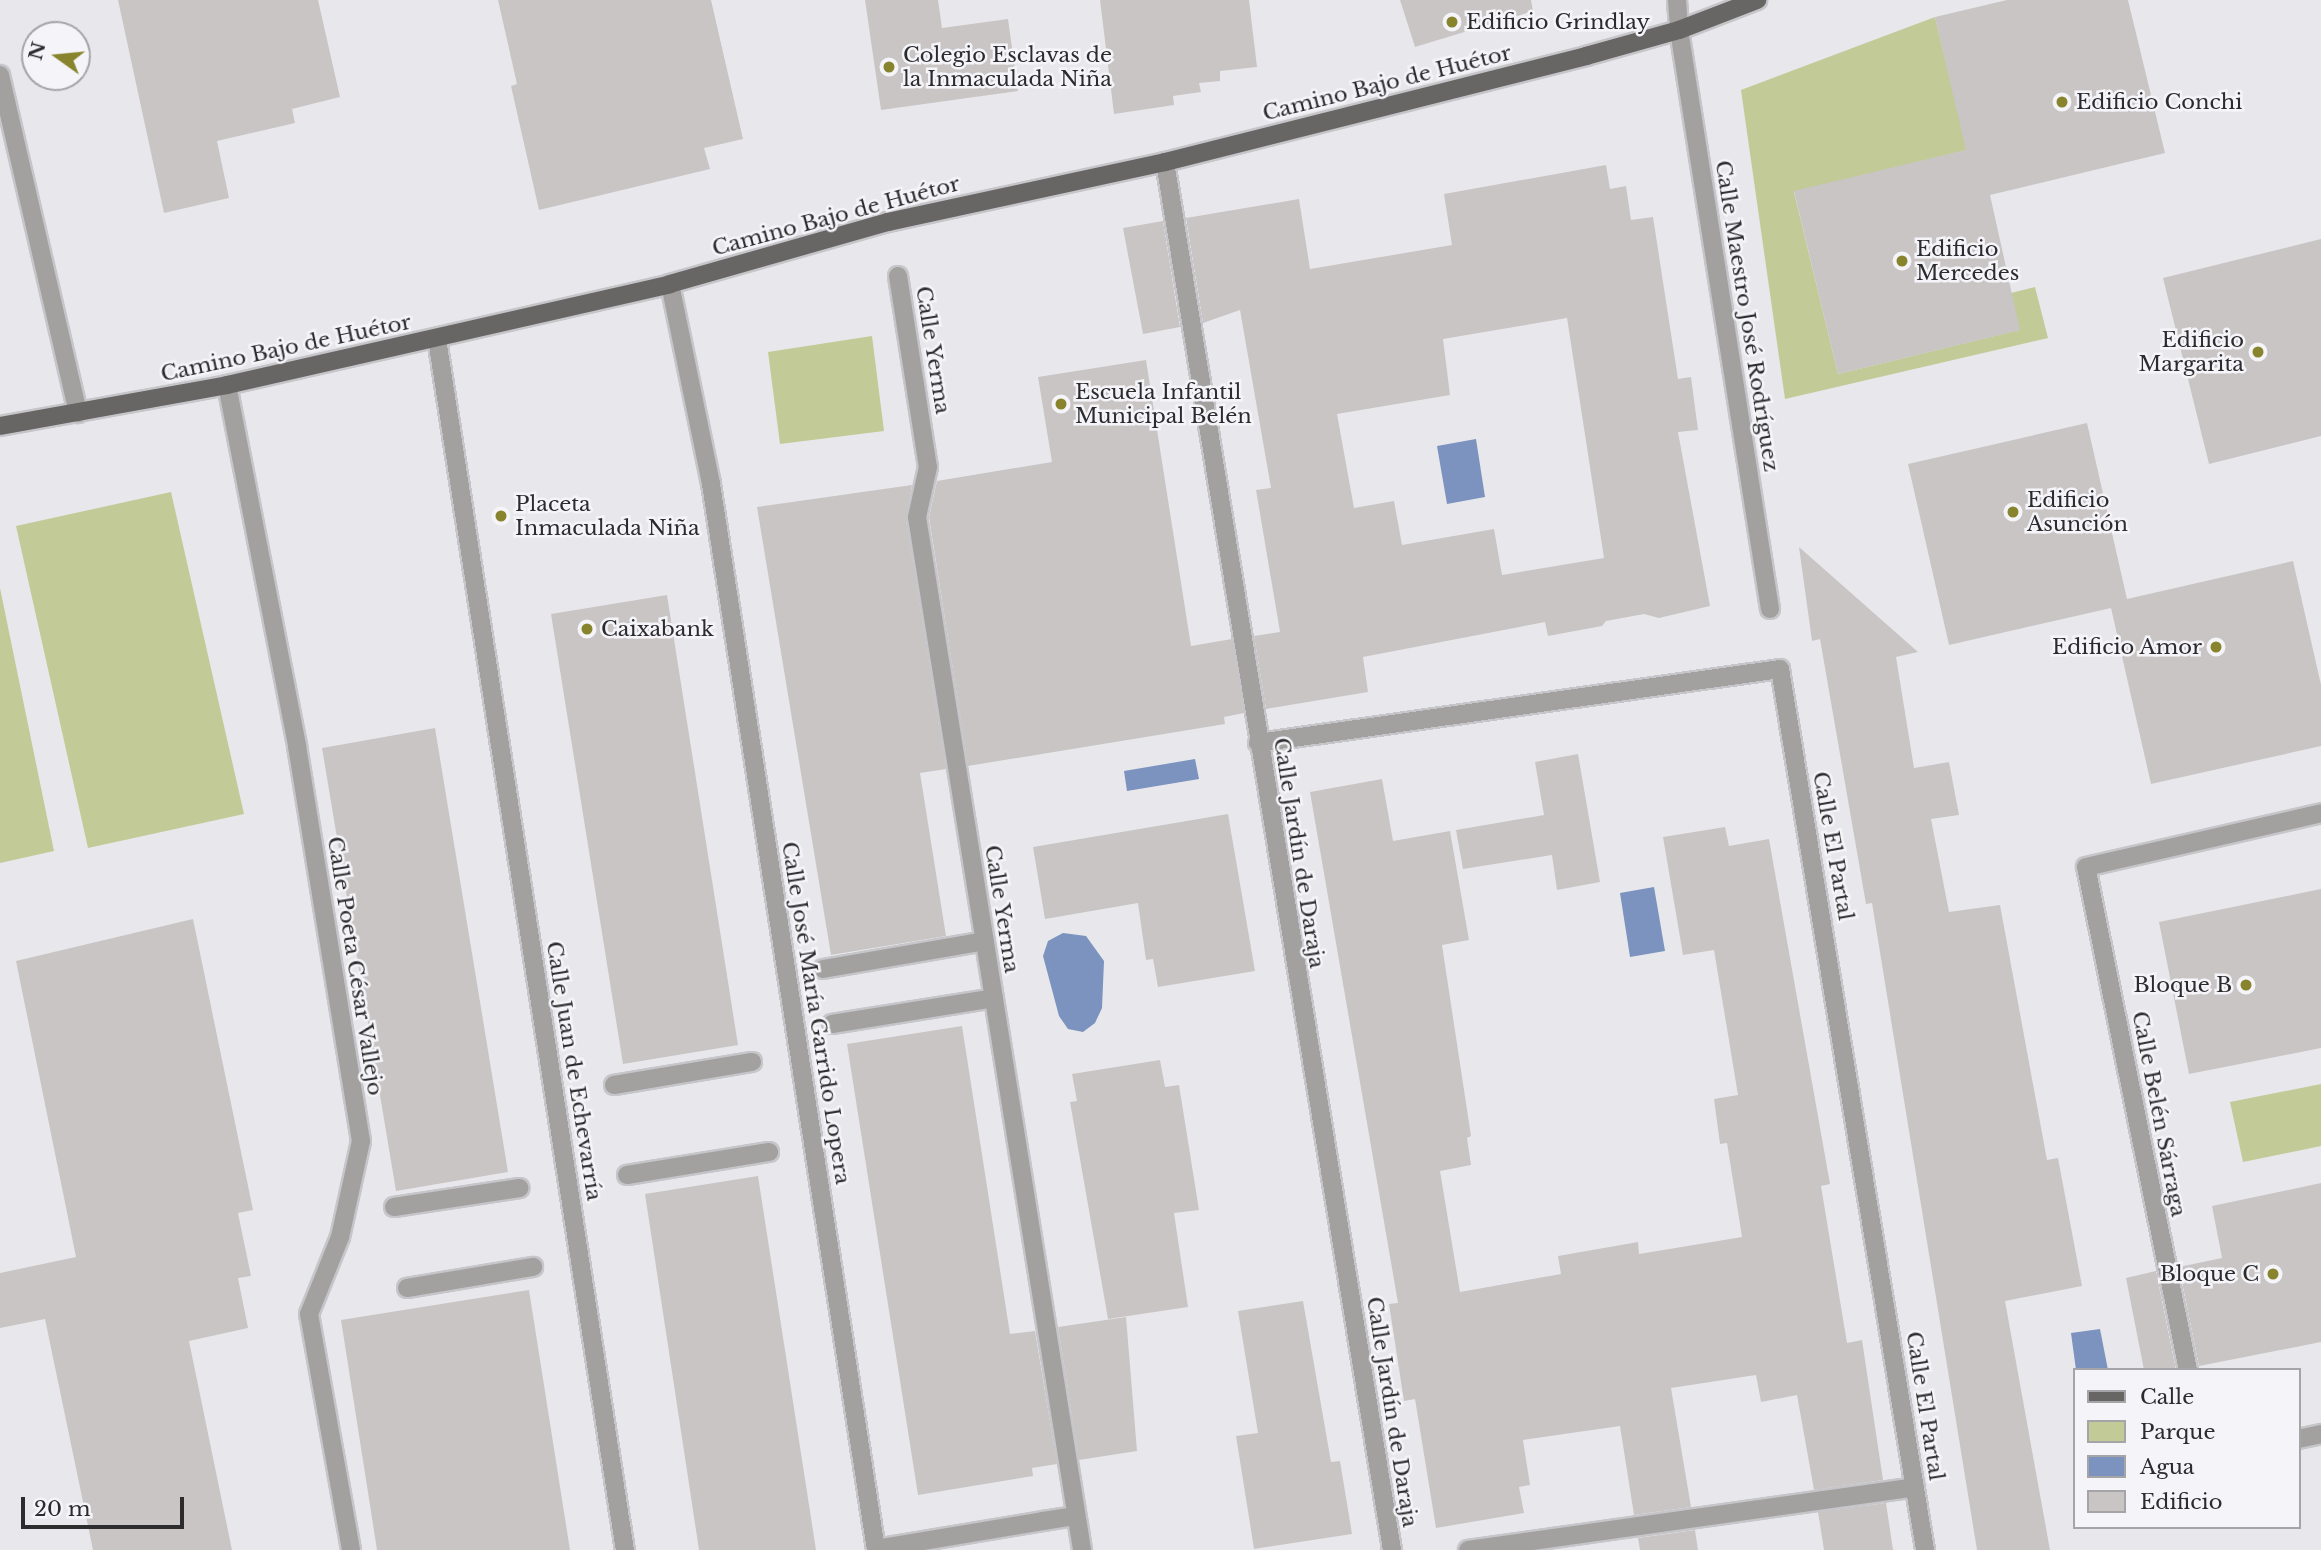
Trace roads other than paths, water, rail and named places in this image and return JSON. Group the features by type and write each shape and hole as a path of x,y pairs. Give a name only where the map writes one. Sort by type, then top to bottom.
{"main road":[{"name":"Camino Bajo de Huétor","path":"1679,30 1727,0"},
{"name":"Camino Bajo de Huétor","path":"0,426 227,385 670,284 888,222 1165,162 1679,30 1757,0"}],"street":[{"name":"Calle Maestro José Rodríguez","path":"1677,0 1679,30 1770,609"},
{"path":"0,75 78,413"},
{"name":"Calle Jardín de Daraja","path":"1165,162 1392,1550"},
{"name":"Calle Yerma","path":"898,276 928,467 917,517 1082,1550"},
{"name":"Calle José María Garrido Lopera","path":"670,284 711,484 876,1549 1076,1517"},
{"name":"Calle Juan de Echevarría","path":"437,339 625,1550"},
{"name":"Calle Poeta César Vallejo","path":"227,385 296,746 360,1141 340,1237 309,1314 351,1550"},
{"name":"Calle El Partal","path":"1258,743 1780,670 1925,1550"},
{"name":"Calle Belén Sárraga","path":"2188,1368 2086,867 2321,813"},
{"path":"823,969 985,941"},
{"path":"832,1024 994,998"},
{"path":"614,1086 752,1062"},
{"path":"627,1175 768,1152"},
{"path":"394,1207 520,1188"},
{"path":"407,1287 533,1267"},
{"path":"2300,1439 2321,1434"},
{"path":"1468,1550 1915,1487"}],"water":[{"path":"1476,439 1485,497 1447,504 1437,446"},
{"path":"1195,759 1199,779 1127,791 1124,771"},
{"path":"1654,887 1665,951 1630,957 1620,893"},
{"path":"1063,933 1086,936 1104,961 1102,1008 1095,1023 1083,1032 1068,1029 1059,1016 1043,956 1048,941"},
{"path":"2100,1329 2108,1368 2076,1368 2071,1333"}],"place":[{"name":"Edificio Grindlay","path":"1452,22"},
{"name":"Colegio Esclavas de la Inmaculada Niña","path":"889,67"},
{"name":"Edificio Conchi","path":"2062,102"},
{"name":"Edificio Mercedes","path":"1902,261"},
{"name":"Edificio Margarita","path":"2258,352"},
{"name":"Escuela Infantil Municipal Belén","path":"1061,404"},
{"name":"Edificio Asunción","path":"2013,512"},
{"name":"Placeta Inmaculada Niña","path":"501,516"},
{"name":"Caixabank","path":"587,629"},
{"name":"Edificio Amor","path":"2216,647"},
{"name":"Bloque B","path":"2246,985"},
{"name":"Bloque C","path":"2273,1274"}]}
